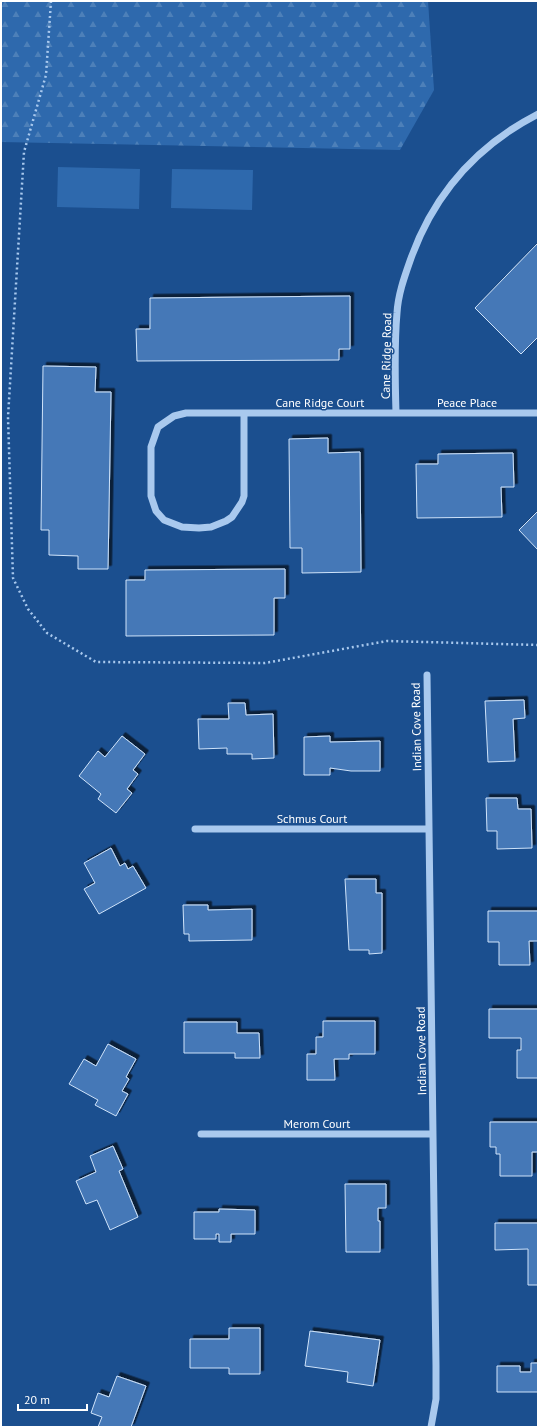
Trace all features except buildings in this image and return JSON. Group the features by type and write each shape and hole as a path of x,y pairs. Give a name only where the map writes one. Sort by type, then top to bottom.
{"street":[{"name":"Cane Ridge Road","path":"396,413 395,335 397,314 402,283 420,233 441,197 475,158 508,131 538,114"},
{"name":"Cane Ridge Court","path":"244,413 244,496 235,513 226,521 204,528 182,527 164,520 156,511 151,496 151,447 158,427 179,414 244,413 396,413"},
{"name":"Peace Place","path":"396,413 538,413"},
{"name":"Indian Cove Road","path":"426,675 436,1366 436,1399 431,1427"},
{"name":"Schmus Court","path":"195,829 428,829"},
{"name":"Merom Court","path":"201,1134 433,1134"}],"green space":[{"path":"1,1 428,1 434,90 400,150 1,142"},
{"path":"58,167 140,169 139,209 57,207"},
{"path":"172,169 253,170 252,210 171,208"}]}
